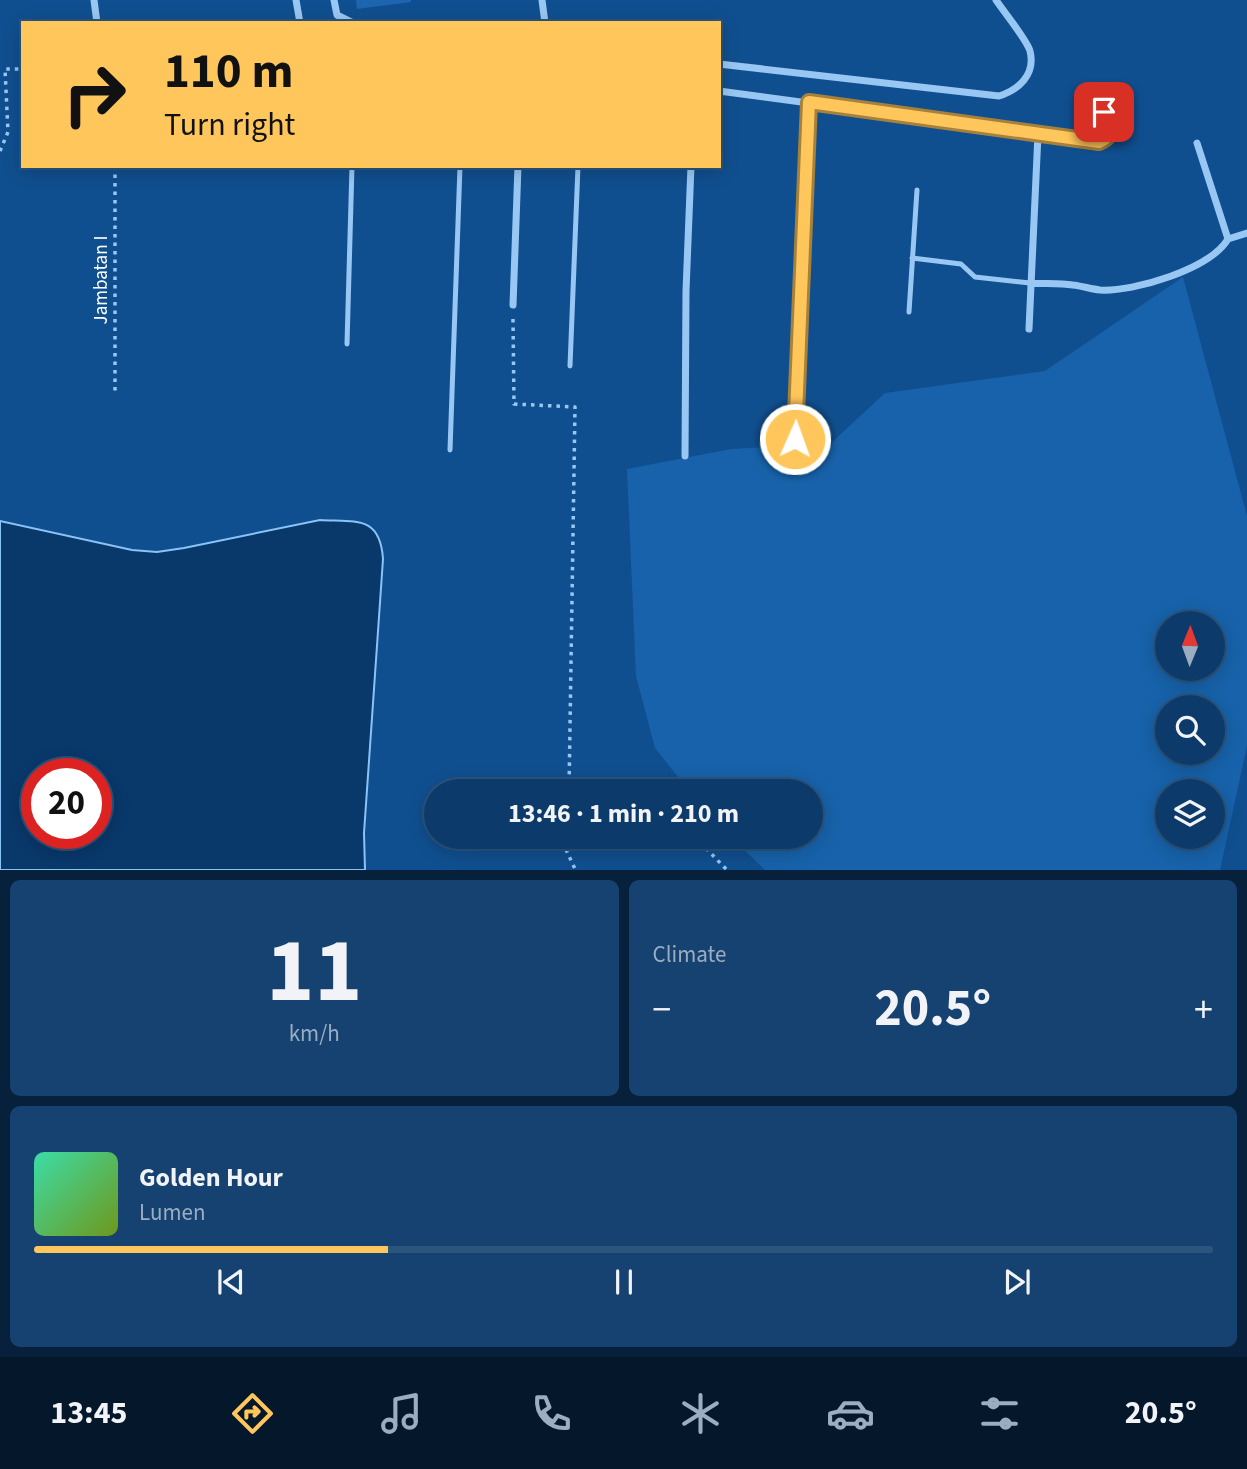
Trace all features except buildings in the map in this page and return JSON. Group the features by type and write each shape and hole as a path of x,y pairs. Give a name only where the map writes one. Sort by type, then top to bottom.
{"street":[{"path":"94,0 97,21"},
{"path":"296,0 300,21"},
{"path":"334,0 337,15 348,21"},
{"path":"542,0 545,21"},
{"path":"721,64 999,96 1013,92 1025,82 1030,66 1030,51 996,0"},
{"path":"721,91 1099,142 1111,134 1112,127 1104,112"},
{"path":"1029,329 1038,134"},
{"path":"1197,143 1228,240"},
{"path":"513,305 518,168"},
{"path":"685,456 686,291 691,168"},
{"path":"1030,283 1072,285 1101,290 1131,288 1205,261 1222,249 1228,240 1247,233"}],"lane":[{"path":"795,439 809,102"},
{"path":"347,344 352,168"},
{"path":"450,450 460,168"},
{"path":"570,366 578,168"},
{"path":"909,312 917,190"},
{"path":"912,258 961,264 975,277 1030,283"}],"path":[{"path":"0,151 8,132 5,69 21,69"},
{"name":"Jambatan I","path":"115,168 115,394"},
{"path":"513,305 514,404 575,407 569,779"},
{"path":"566,849 576,870"},
{"path":"707,849 728,870"}],"shaded area":[{"path":"1183,277 1247,516 1247,746 1225,847 1225,779 1155,779 1155,849 1225,849 1220,870 765,870 743,849 823,849 823,779 680,779 655,748 636,676 627,469 731,449 830,444 885,393 1045,371"},
{"path":"320,520 364,524 377,535 383,559 364,833 365,870 0,870 0,521 132,550 157,552"}],"route":[{"path":"795,439 809,102 1099,142 1111,134 1112,127 1104,112"}]}
